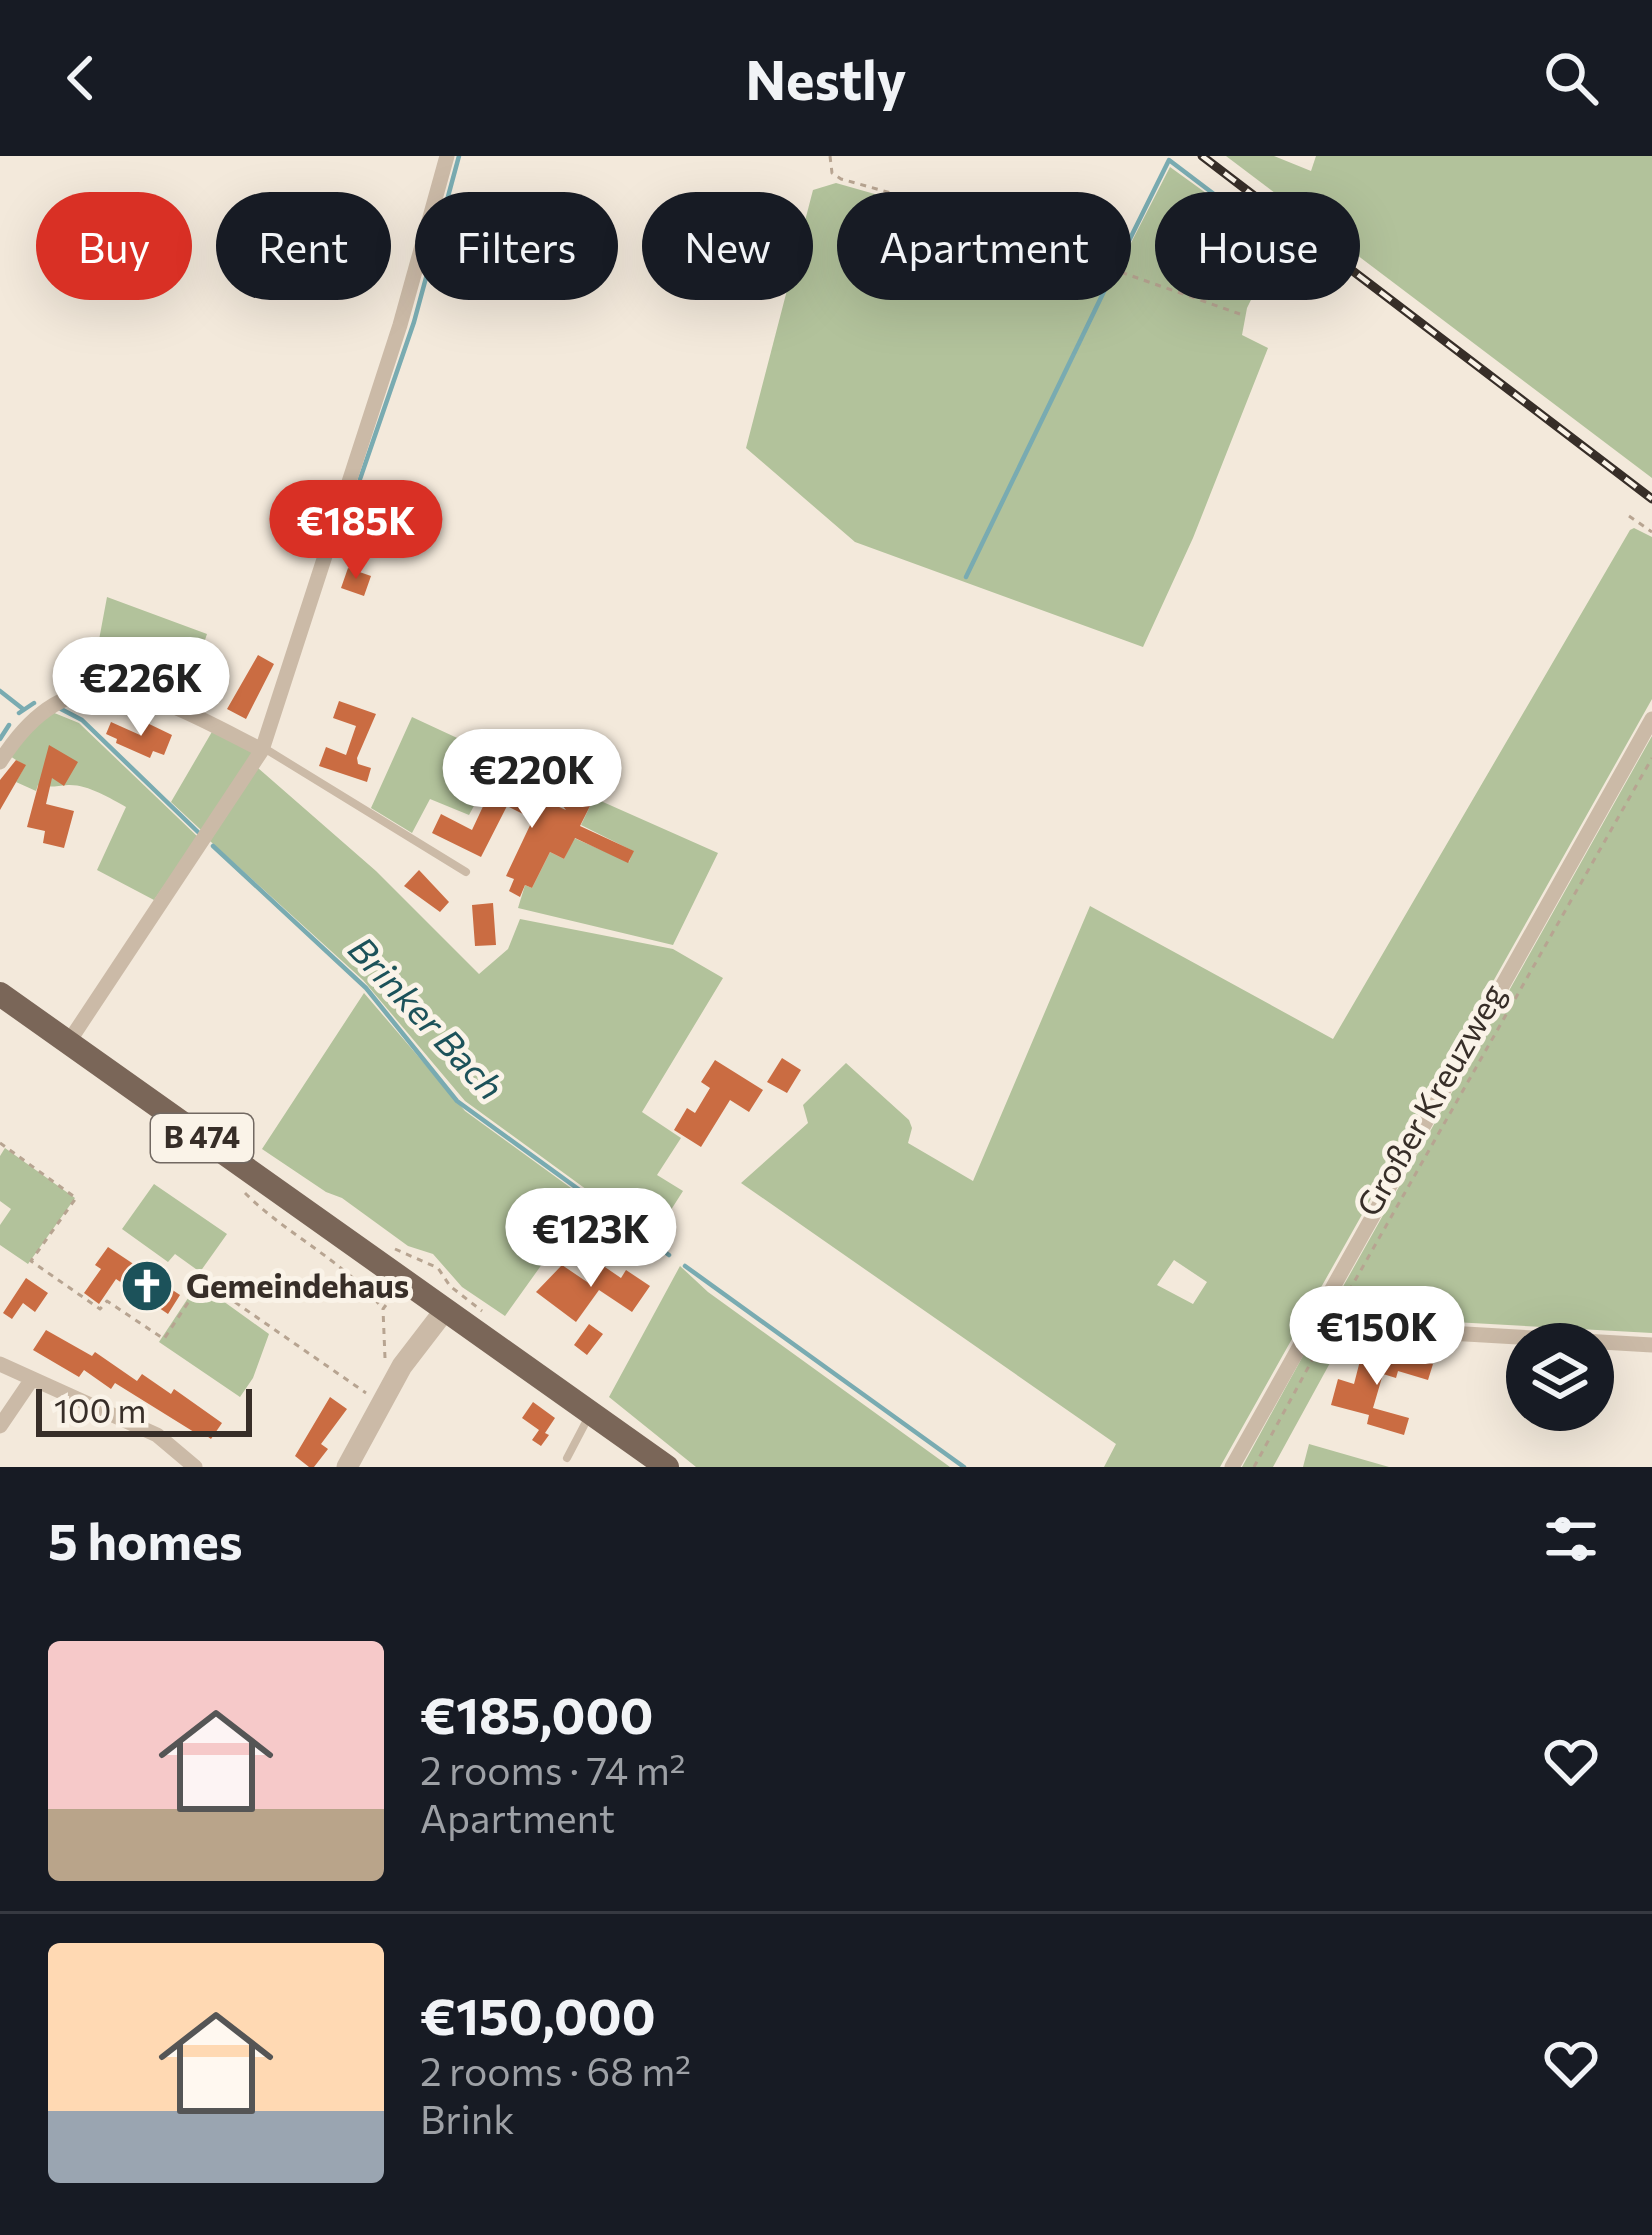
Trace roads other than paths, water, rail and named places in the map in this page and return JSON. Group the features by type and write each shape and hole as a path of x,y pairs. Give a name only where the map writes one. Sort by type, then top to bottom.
{"main road":[{"name":"B 474","path":"0,994 667,1467"}],"street":[{"path":"68,1043 262,748 400,325 447,156"},
{"path":"0,763 22,728 41,713 87,693 112,690 165,700 262,748"},
{"path":"1232,1467 1652,719"},
{"path":"347,1467 402,1366 445,1310"},
{"path":"1311,1325 1652,1345"},
{"path":"0,1364 157,1435 195,1467"},
{"path":"0,1426 32,1379"}],"lane":[{"path":"262,748 466,872"},
{"path":"567,1458 592,1411"}],"waterway":[{"path":"360,479 414,322 459,156"},
{"path":"1131,237 1169,160 1211,192"},
{"path":"966,577 1100,300"},
{"path":"0,691 23,709"},
{"name":"Brinker Bach","path":"19,713 34,703"},
{"name":"Brinker Bach","path":"61,709 82,720 198,832"},
{"name":"Brinker Bach","path":"0,739 9,725"},
{"name":"Brinker Bach","path":"213,846 366,988 457,1101 669,1255"},
{"name":"Brinker Bach","path":"685,1266 964,1467"}],"railway":[{"path":"1202,156 1652,499"}],"place":[{"name":"Gemeindehaus","path":"147,1286"}]}
